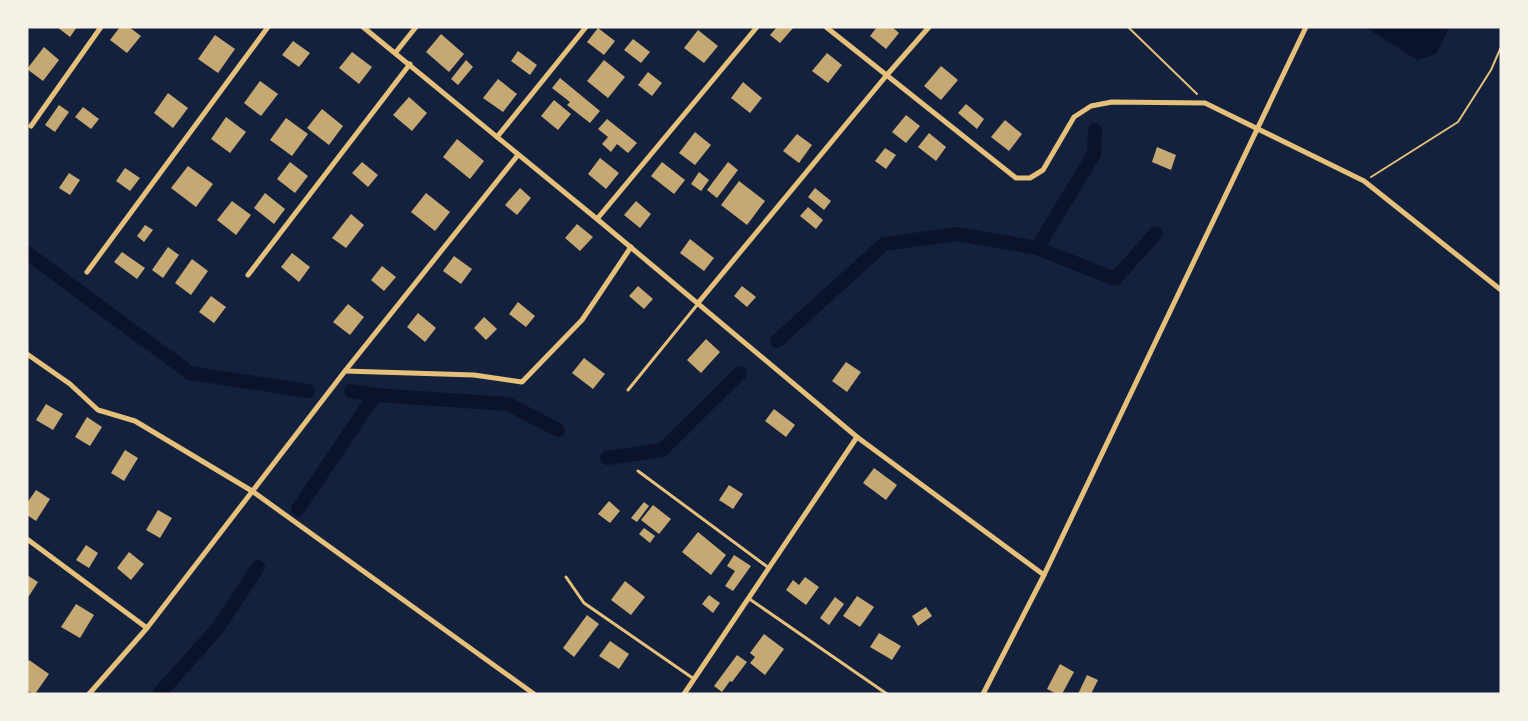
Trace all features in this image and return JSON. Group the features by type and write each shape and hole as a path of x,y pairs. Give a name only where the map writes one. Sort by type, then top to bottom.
{"street":[{"path":"31,126 101,27"},
{"path":"87,272 268,27"},
{"path":"363,27 631,247 856,437 1044,575"},
{"path":"396,52 416,27"},
{"path":"497,137 586,27"},
{"path":"597,219 757,27"},
{"path":"826,27 1016,178 1030,178 1042,170 1074,117 1091,106 1112,102 1205,103 1364,181 1501,290"},
{"path":"698,303 929,27"},
{"path":"983,694 1044,575 1306,27"},
{"path":"248,275 410,64"},
{"path":"89,694 147,628 345,371 518,155"},
{"path":"345,371 474,375 522,382 582,320 631,247"},
{"path":"27,354 70,384 98,410 135,421 252,491 534,694"},
{"path":"684,694 856,437"},
{"path":"27,539 147,628"}],"lane":[{"path":"628,390 698,303"},
{"path":"638,471 769,568"},
{"path":"566,577 584,603 694,679"},
{"path":"748,598 887,694"}],"path":[{"path":"1128,27 1205,103"},
{"path":"1364,181 1458,122 1491,70 1501,47"}],"water":[{"path":"1365,27 1450,27 1436,54 1417,60"}],"building":[{"path":"57,27 77,27 70,37"},
{"path":"120,27 129,27 141,36 127,53 110,40"},
{"path":"777,27 794,27 780,43 770,35"},
{"path":"877,27 892,27 899,33 886,49 870,36"},
{"path":"598,28 615,41 604,55 587,42"},
{"path":"698,30 718,46 704,63 684,48"},
{"path":"441,34 464,54 449,72 426,52"},
{"path":"215,35 235,49 218,73 198,59"},
{"path":"633,39 650,52 641,63 624,50"},
{"path":"293,41 310,53 299,67 282,55"},
{"path":"44,47 59,60 43,81 27,69"},
{"path":"518,51 537,65 530,75 511,61"},
{"path":"352,52 372,67 359,84 339,68"},
{"path":"827,53 842,65 828,83 812,71"},
{"path":"466,60 473,67 458,85 451,79"},
{"path":"604,60 625,77 608,98 587,81"},
{"path":"941,66 958,80 941,100 924,86"},
{"path":"648,72 662,83 652,96 638,85"},
{"path":"560,78 600,111 590,123 567,105 570,102 552,88"},
{"path":"498,79 517,94 503,112 483,98"},
{"path":"260,81 278,94 261,116 244,103"},
{"path":"743,82 762,98 750,113 731,98"},
{"path":"168,93 188,108 173,128 154,113"},
{"path":"409,97 427,113 412,131 393,115"},
{"path":"554,100 571,114 558,130 541,116"},
{"path":"966,104 984,119 977,129 958,113"},
{"path":"59,105 69,112 55,132 45,125"},
{"path":"83,107 99,119 91,129 75,117"},
{"path":"322,109 343,126 329,145 307,128"},
{"path":"906,115 920,126 906,143 892,132"},
{"path":"226,117 246,132 230,153 211,139"},
{"path":"286,118 308,134 292,156 270,140"},
{"path":"607,119 637,143 628,153 617,144 611,152 602,144 608,137 598,129"},
{"path":"1005,120 1022,134 1009,151 991,137"},
{"path":"695,132 711,145 695,165 679,153"},
{"path":"929,133 946,147 936,161 918,147"},
{"path":"797,134 812,145 799,163 783,151"},
{"path":"457,139 484,161 470,179 443,157"},
{"path":"1157,147 1176,155 1171,170 1152,162"},
{"path":"885,148 896,155 886,169 875,161"},
{"path":"600,158 619,173 606,189 588,174"},
{"path":"290,162 308,176 295,193 277,179"},
{"path":"362,162 378,175 368,187 352,173"},
{"path":"662,162 685,180 674,194 651,176"},
{"path":"728,162 738,170 717,198 707,190"},
{"path":"188,166 213,184 196,207 171,188"},
{"path":"125,168 140,178 130,191 116,181"},
{"path":"699,172 709,180 701,191 691,184"},
{"path":"69,173 80,180 70,195 59,188"},
{"path":"739,181 765,201 747,225 721,205"},
{"path":"520,188 531,198 517,215 505,205"},
{"path":"815,188 831,201 824,210 808,197"},
{"path":"265,193 285,209 274,224 254,208"},
{"path":"426,193 450,212 435,231 411,212"},
{"path":"232,201 251,215 236,235 217,220"},
{"path":"636,201 651,214 640,228 624,215"},
{"path":"808,207 823,220 816,229 800,216"},
{"path":"351,214 364,225 346,248 332,238"},
{"path":"577,224 593,237 580,251 565,238"},
{"path":"145,225 153,230 144,242 137,236"},
{"path":"690,239 714,258 704,271 680,253"},
{"path":"168,247 179,255 163,278 152,270"},
{"path":"122,252 145,268 137,279 114,262"},
{"path":"292,253 310,267 299,282 281,267"},
{"path":"454,256 472,269 461,284 443,271"},
{"path":"192,259 208,271 191,295 175,283"},
{"path":"382,266 396,277 384,291 371,280"},
{"path":"638,286 653,299 644,309 629,296"},
{"path":"742,286 756,297 747,307 734,296"},
{"path":"211,296 226,307 214,323 199,312"},
{"path":"518,302 535,316 526,327 509,314"},
{"path":"348,304 364,317 350,335 333,322"},
{"path":"418,313 436,328 425,342 407,327"},
{"path":"484,317 497,329 486,340 474,328"},
{"path":"706,339 720,352 701,373 687,360"},
{"path":"584,358 605,374 593,389 572,373"},
{"path":"846,362 861,372 847,392 832,381"},
{"path":"46,404 63,414 53,430 36,420"},
{"path":"774,409 795,425 786,437 765,421"},
{"path":"87,417 102,427 90,446 75,437"},
{"path":"125,450 138,458 124,481 111,473"},
{"path":"874,468 897,485 886,500 863,483"},
{"path":"729,485 743,494 733,509 719,500"},
{"path":"36,490 50,499 36,521 27,515 27,503"},
{"path":"609,501 620,511 610,523 598,514"},
{"path":"644,502 649,506 637,522 631,518"},
{"path":"653,505 671,519 659,534 641,520"},
{"path":"158,510 172,518 160,538 146,530"},
{"path":"644,528 655,536 650,543 639,534"},
{"path":"698,532 726,555 711,575 682,552"},
{"path":"86,545 98,553 89,568 76,560"},
{"path":"129,552 144,564 131,580 117,568"},
{"path":"734,555 751,566 733,591 725,586 735,571 727,566"},
{"path":"27,575 38,582 27,599"},
{"path":"805,577 819,587 806,605 786,590 793,580 799,585"},
{"path":"625,581 645,597 631,615 611,600"},
{"path":"709,595 720,603 713,613 702,604"},
{"path":"857,596 874,607 860,627 843,616"},
{"path":"835,597 844,604 829,625 820,618"},
{"path":"76,604 94,615 80,638 61,627"},
{"path":"926,607 932,616 918,626 912,616"},
{"path":"587,615 599,624 574,657 563,648"},
{"path":"879,633 901,646 892,660 870,647"},
{"path":"764,634 784,649 765,675 750,663 755,657 750,653"},
{"path":"610,641 629,654 619,669 599,656"},
{"path":"737,655 747,662 722,692 714,686"},
{"path":"29,660 49,674 35,694 27,691 27,663"},
{"path":"1060,664 1074,672 1062,694 1057,694 1047,689"},
{"path":"1087,675 1098,680 1091,694 1078,694"}],"waterway":[{"path":"1037,248 1094,154 1095,130"},
{"path":"777,341 884,244 957,234 1037,248 1115,279 1156,233"},
{"path":"27,253 190,373 308,391"},
{"path":"607,458 662,450 740,373"},
{"path":"351,391 375,395"},
{"path":"298,509 375,395 508,404 558,430"},
{"path":"159,694 217,629 258,567"}]}
